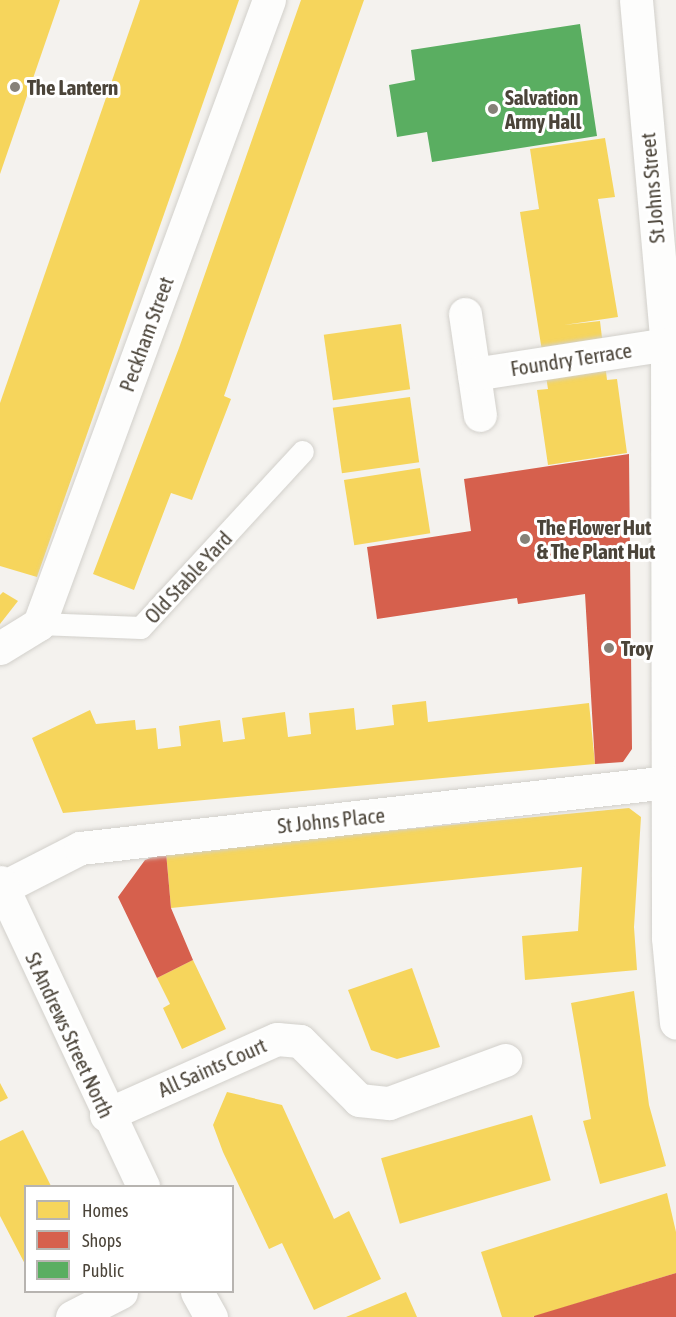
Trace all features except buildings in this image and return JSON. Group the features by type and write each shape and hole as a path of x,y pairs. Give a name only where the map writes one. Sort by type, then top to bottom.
{"street":[{"name":"Peckham Street","path":"39,624 269,0"},
{"name":"St Johns Street","path":"636,0 667,344 668,938 676,1023"},
{"path":"465,314 480,415"},
{"name":"Foundry Terrace","path":"474,374 667,344"},
{"path":"0,648 39,624"},
{"name":"St Johns Place","path":"1,886 80,848 668,782"},
{"name":"St Andrews Street North","path":"1,886 106,1115 142,1185"},
{"name":"All Saints Court","path":"106,1115 277,1039 300,1041 359,1100 389,1103 505,1060"},
{"path":"72,1317 119,1293"},
{"path":"198,1293 211,1317"}],"lane":[{"name":"Old Stable Yard","path":"39,624 141,628 303,452"}],"place":[{"name":"The Lantern","path":"15,87"},
{"name":"Salvation Army Hall","path":"493,109"},
{"name":"The Flower Hut & The Plant Hut","path":"525,539"},
{"name":"Troy","path":"609,648"}]}
